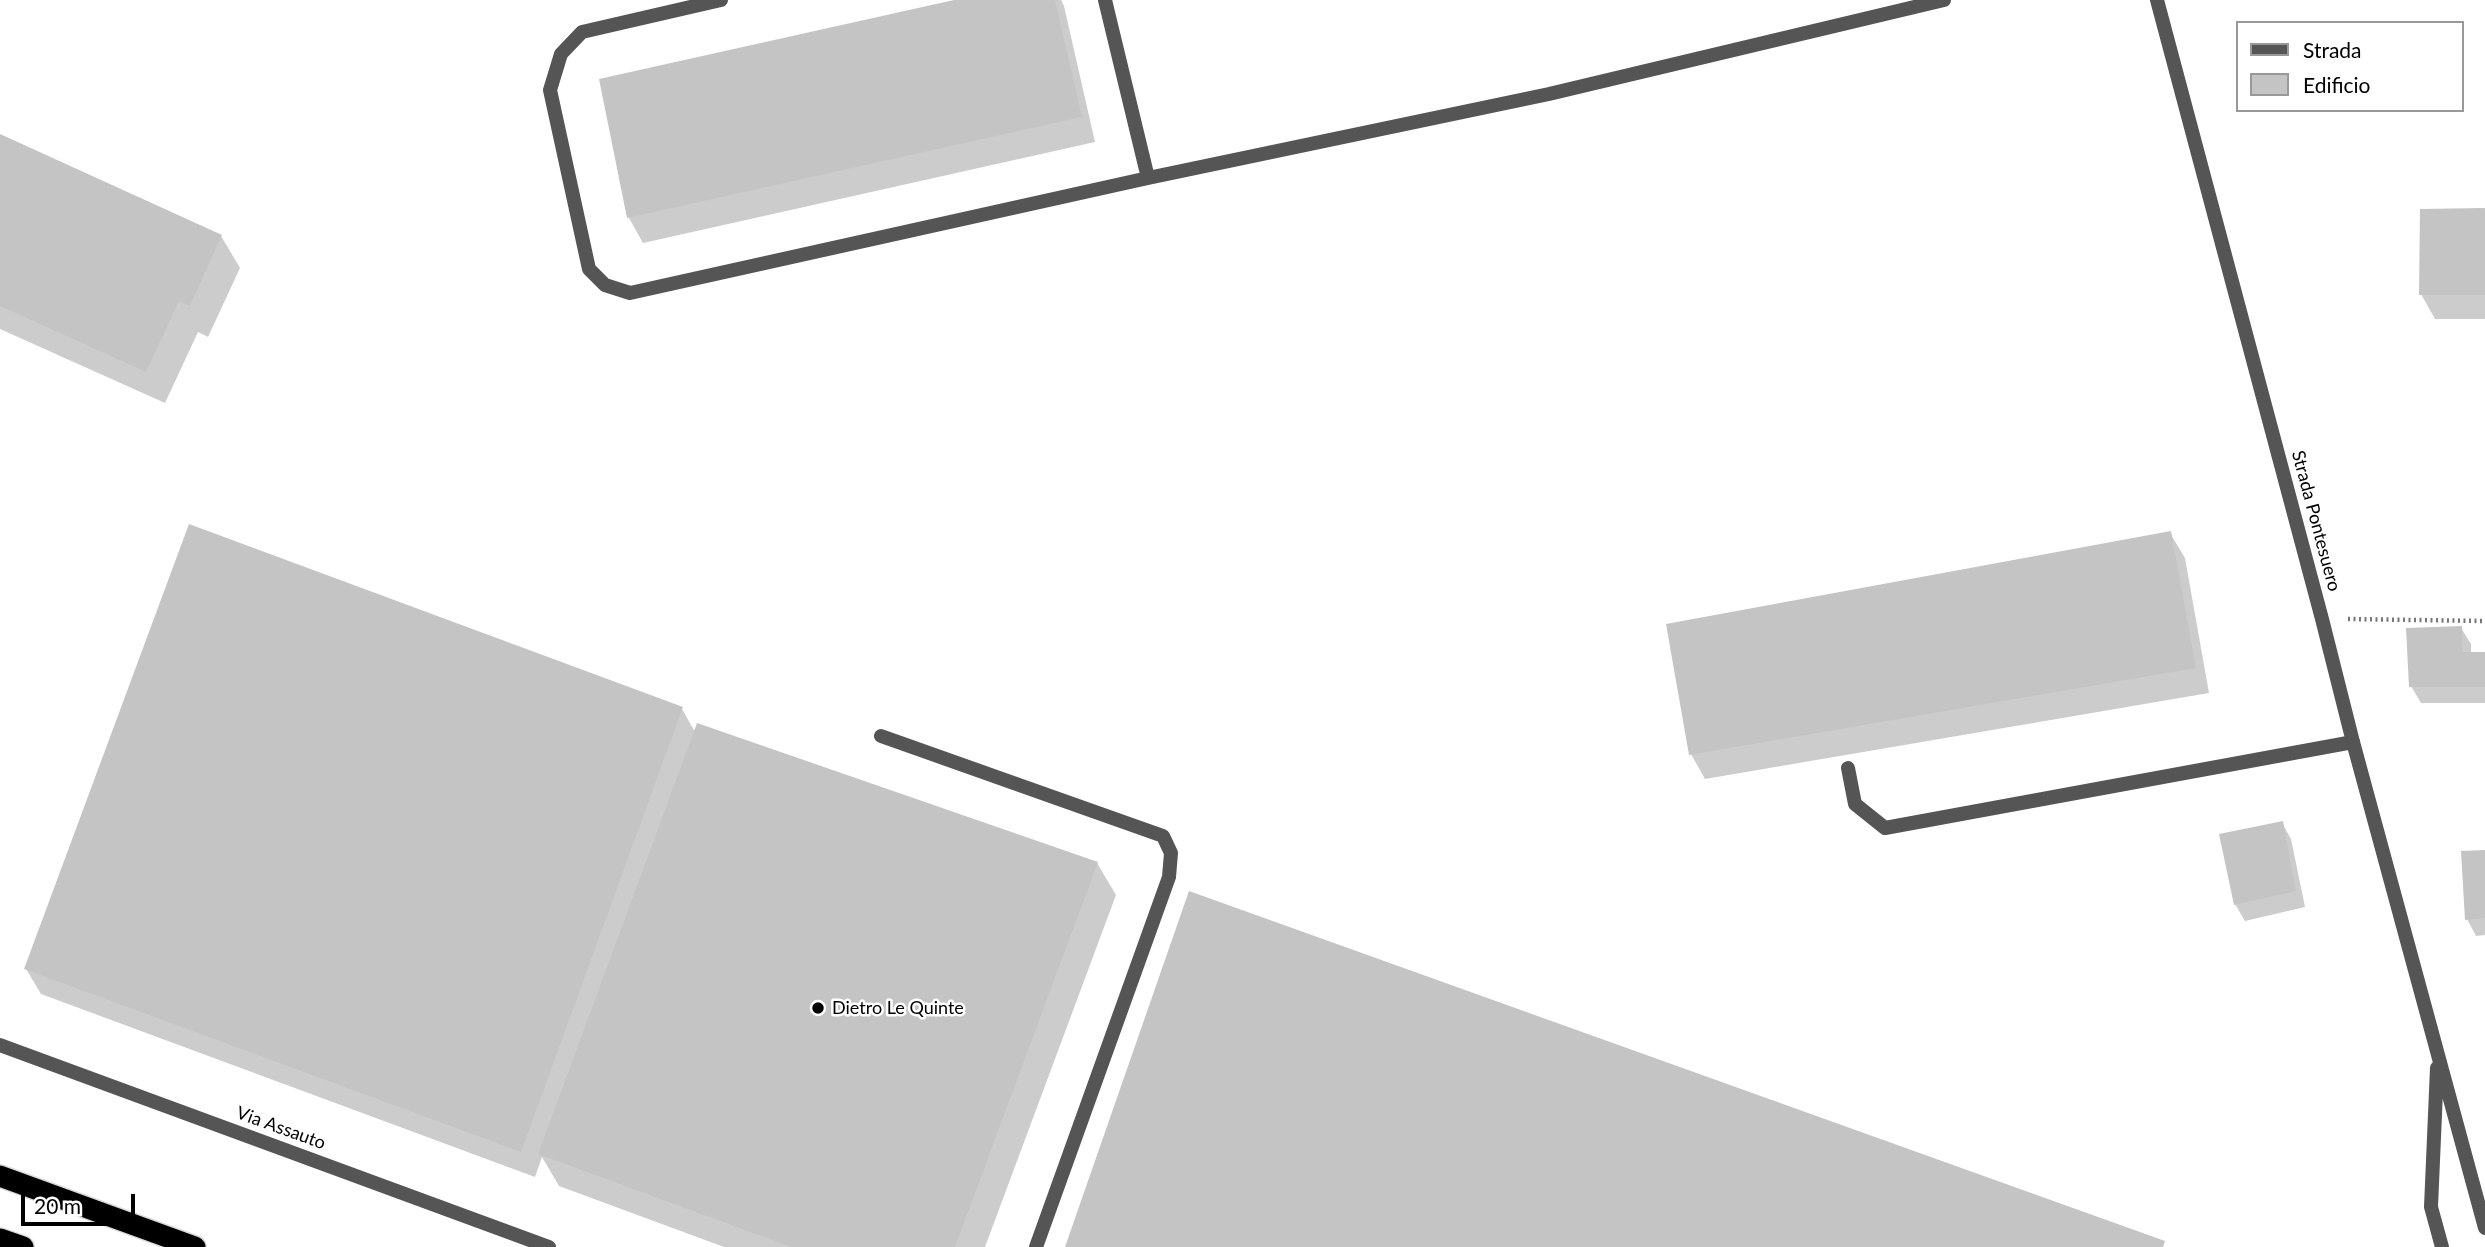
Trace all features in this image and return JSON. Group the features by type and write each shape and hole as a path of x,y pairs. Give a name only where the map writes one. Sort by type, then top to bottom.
{"highway":[{"path":"0,1175 195,1247"},
{"path":"0,1239 23,1247"}],"street":[{"path":"721,0 582,32 561,54 550,90 589,269 605,285 631,293 1148,178 1549,94 1944,0"},
{"path":"1105,0 1148,178"},
{"name":"Strada Pontesuero","path":"2157,0 2353,743 2485,1228"},
{"path":"881,736 1163,836 1171,853 1169,877 1036,1247"},
{"path":"1848,768 1855,804 1885,828 2353,743"},
{"name":"Via Assauto","path":"0,1045 549,1247"},
{"name":"Strada Pontesuero","path":"2438,1052 2431,1207 2442,1247"}],"path":[{"path":"2322,619 2485,621"}],"building":[{"path":"954,0 1055,0 1082,117 627,218 599,79"},
{"path":"0,134 222,235 190,306 179,301 146,372 0,306"},
{"path":"2485,208 2485,295 2419,295 2420,209"},
{"path":"189,524 683,707 521,1152 24,969"},
{"path":"2171,531 2196,668 1689,755 1666,624"},
{"path":"2462,626 2462,652 2485,652 2485,687 2409,687 2406,628"},
{"name":"Dietro Le Quinte","path":"697,723 1098,862 955,1247 791,1247 538,1154"},
{"path":"2283,821 2296,891 2234,905 2219,834"},
{"path":"2485,850 2485,918 2465,920 2461,851"},
{"path":"1189,891 2165,1241 2163,1247 1065,1247"}],"place":[{"name":"Dietro Le Quinte","path":"818,1008"}]}
